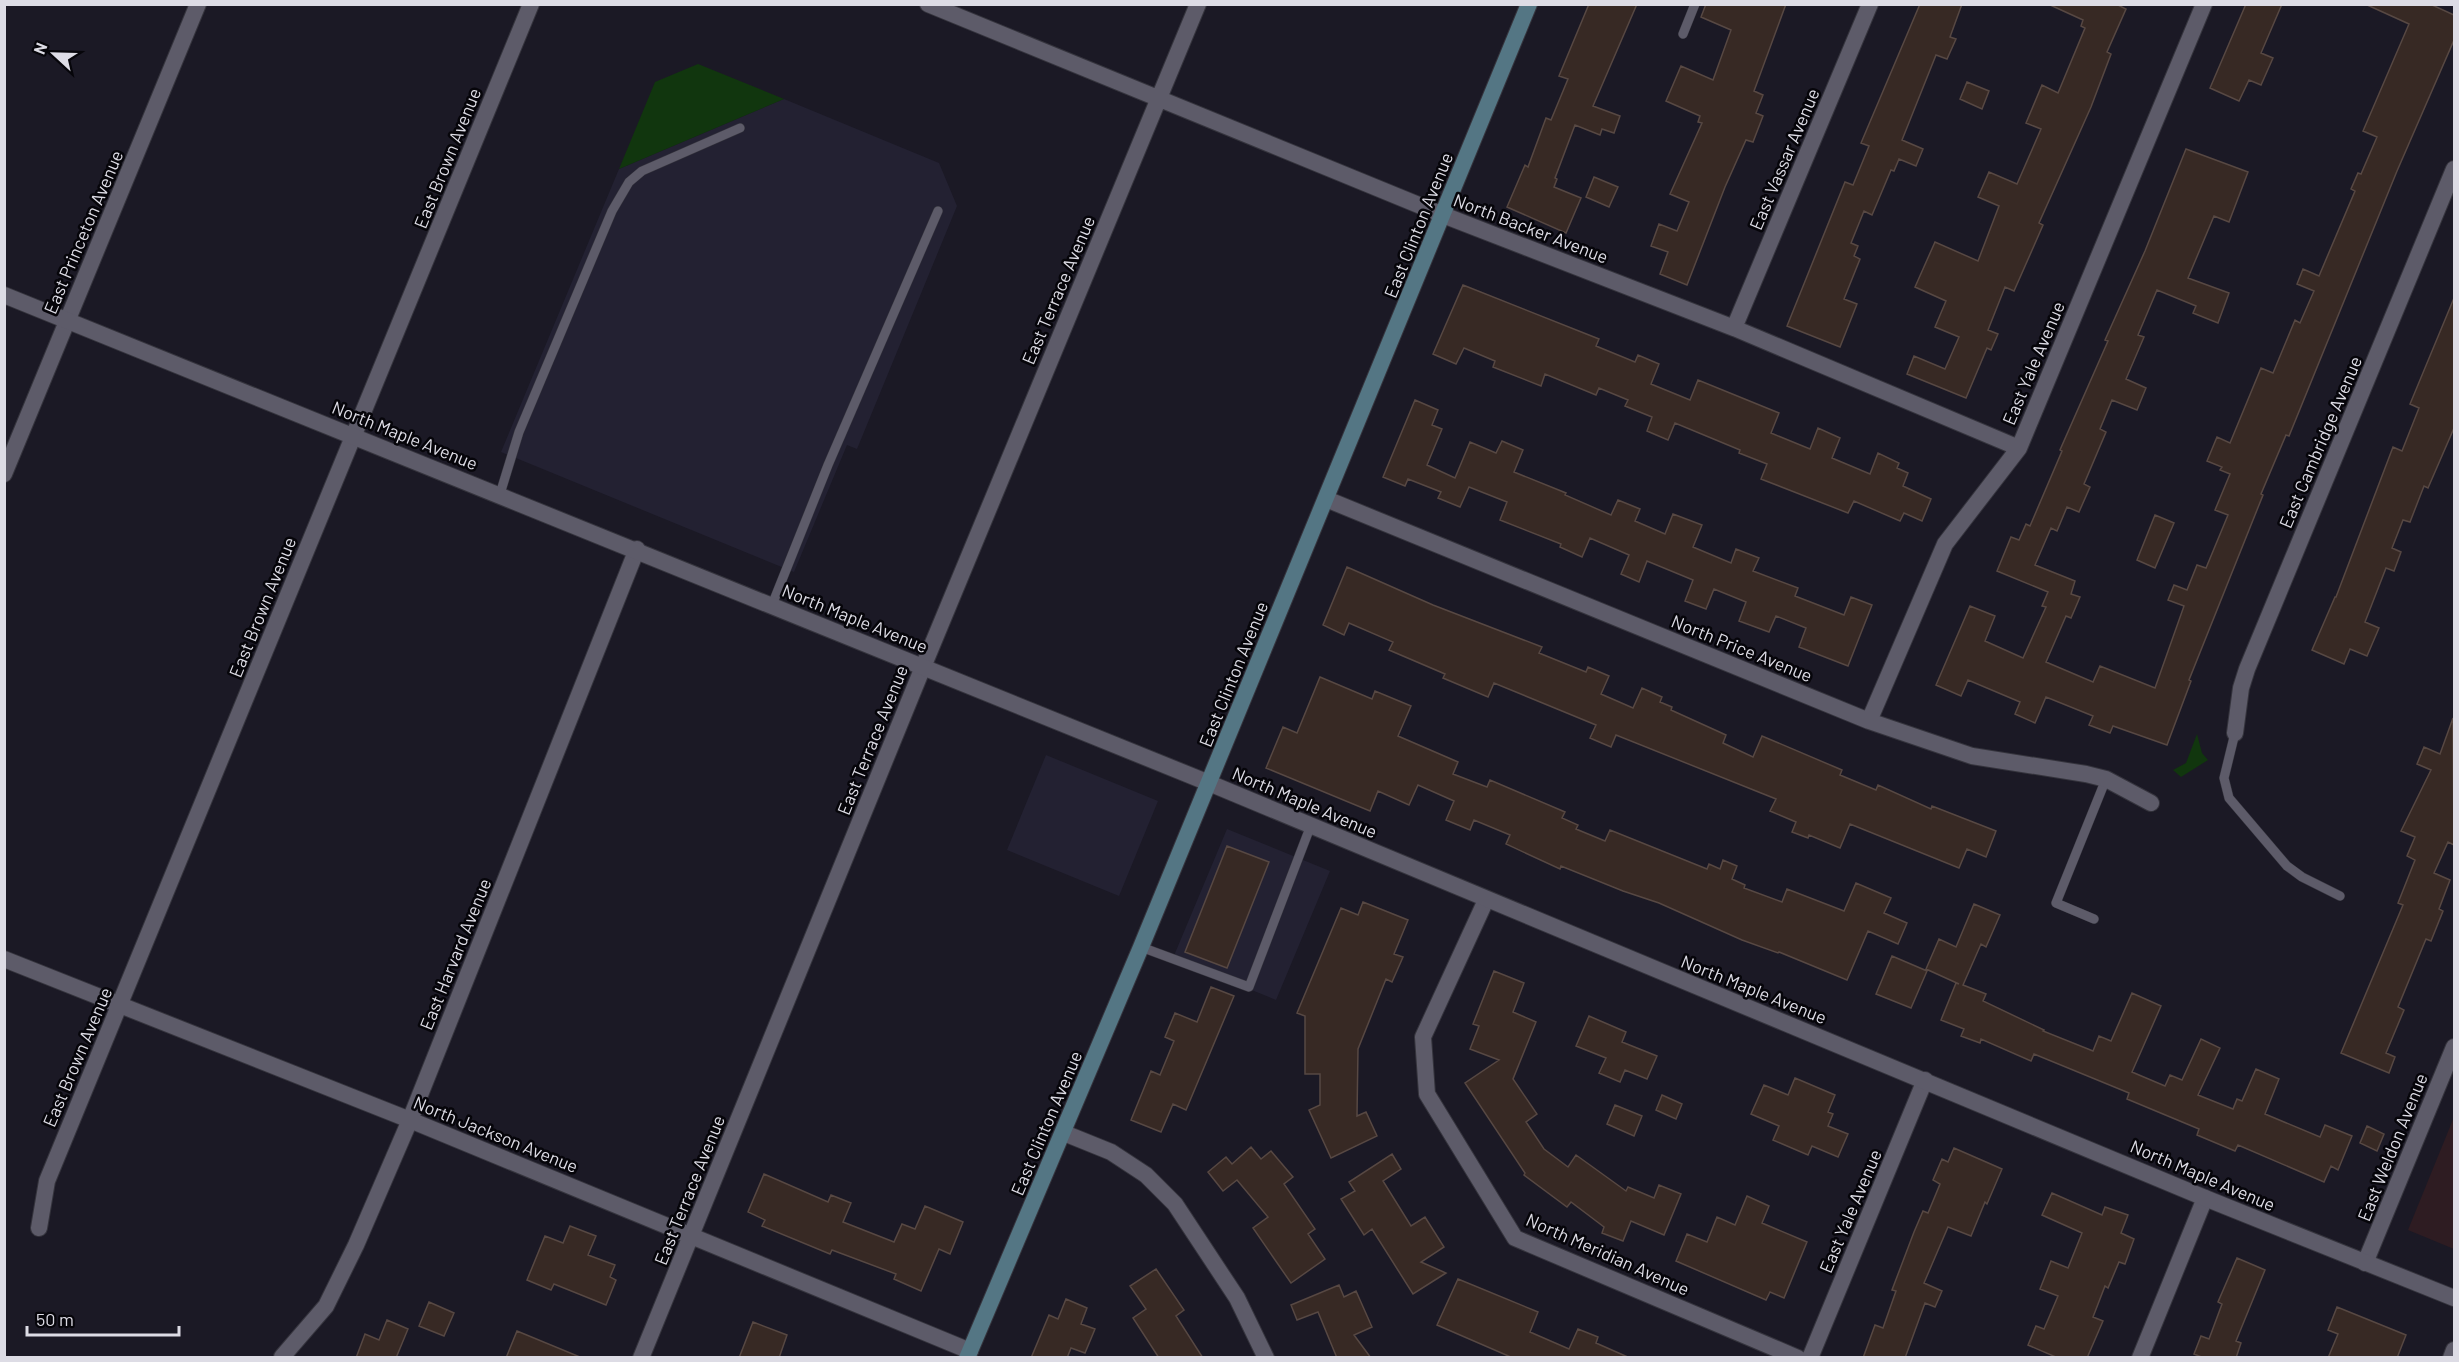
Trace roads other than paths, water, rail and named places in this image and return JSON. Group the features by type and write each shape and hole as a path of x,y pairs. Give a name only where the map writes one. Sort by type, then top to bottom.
{"main road":[{"name":"East Clinton Avenue","path":"969,1354 1064,1133 1530,4"}],"street":[{"name":"East Princeton Avenue","path":"4,474 198,4"},
{"name":"East Brown Avenue","path":"39,1228 47,1181 531,4"},
{"name":"North Backer Avenue","path":"928,4 1443,215 1734,328 2019,448"},
{"name":"East Terrace Avenue","path":"641,1358 923,667 1198,4"},
{"name":"East Vassar Avenue","path":"1734,328 1870,4"},
{"name":"East Yale Avenue","path":"1869,720 1945,544 2019,448 2204,4"},
{"name":"East Cambridge Avenue","path":"2235,733 2241,688 2247,669 2454,169"},
{"name":"North Maple Avenue","path":"4,295 637,549 1209,783 2205,1198 2454,1298"},
{"name":"North Price Avenue","path":"1326,499 1869,720 1972,756 2106,779 2151,803"},
{"name":"East Harvard Avenue","path":"282,1357 326,1306 356,1245 410,1120 637,549"},
{"name":"North Meridian Avenue","path":"1486,900 1423,1037 1427,1094 1515,1238 1798,1358"},
{"name":"North Jackson Avenue","path":"4,958 692,1235 969,1354"},
{"name":"East Weldon Avenue","path":"2365,1263 2454,1047"},
{"name":"East Yale Avenue","path":"1810,1358 1925,1080"},
{"path":"1064,1133 1111,1152 1146,1175 1175,1204 1237,1298 1266,1358"},
{"path":"2140,1358 2205,1198"},
{"path":"2451,1358 2454,1350"}],"lane":[{"path":"1683,34 1695,4"},
{"path":"500,494 519,432 612,211 628,182 642,171 740,128"},
{"path":"772,605 828,465 938,211"},
{"path":"2235,733 2224,778 2229,798 2287,866 2302,877 2340,896"},
{"path":"2094,919 2056,903 2106,779"},
{"path":"1141,947 1249,987 1311,825"}]}
